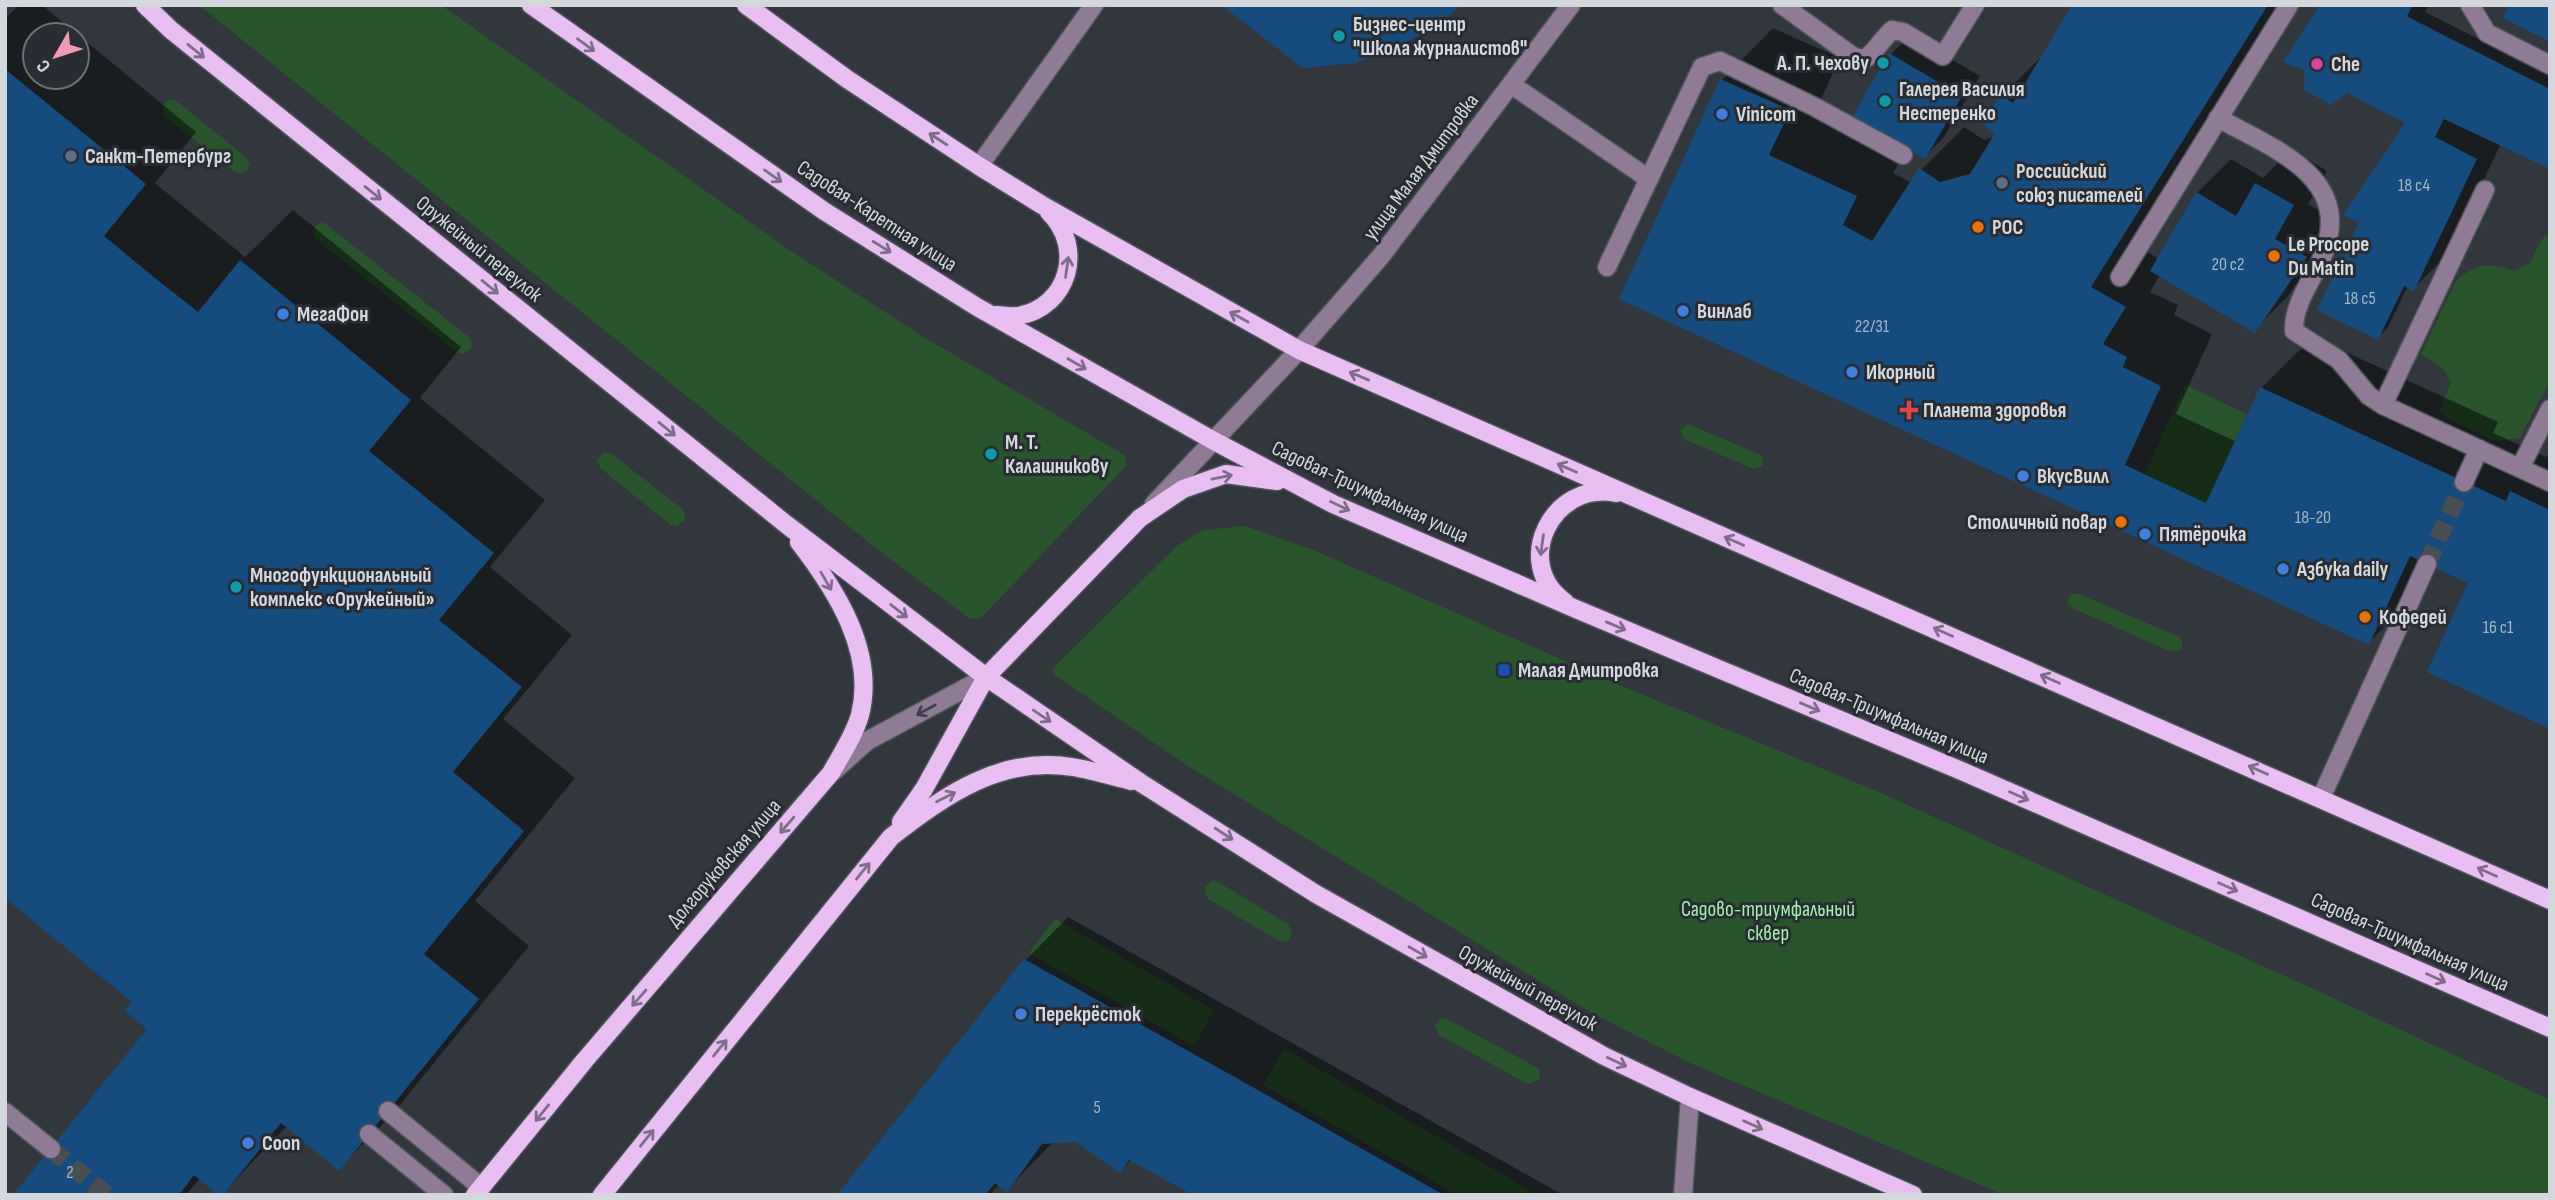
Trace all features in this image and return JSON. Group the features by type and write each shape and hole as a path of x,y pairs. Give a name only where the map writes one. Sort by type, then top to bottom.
{"main road":[{"name":"Оружейный переулок","path":"145,5 171,30 787,525"},
{"name":"Садовая-Каретная улица","path":"531,5 824,211 977,307 1214,442"},
{"path":"746,5 765,11 847,79 979,166 1042,205 1299,350 2550,900"},
{"path":"977,307 996,315 1017,316 1037,309 1054,297 1065,279 1069,259 1067,238 1057,220 1042,205"},
{"name":"Садовая-Триумфальная улица","path":"1214,442 1334,504 1964,772 2550,1028"},
{"path":"602,1195 891,836 925,789 986,677 1140,518 1183,489 1226,474 1296,484"},
{"path":"1576,609 1558,597 1546,579 1541,558 1543,536 1552,517 1568,501 1587,493 1608,491 1630,496"},
{"path":"787,525 986,677 1141,783"},
{"name":"Долгоруковская улица","path":"478,1191 585,1060 831,773 855,729 863,685 861,658 848,618 817,565 787,525"},
{"path":"891,836 939,800 1014,767 1070,766 1141,783"},
{"name":"Оружейный переулок","path":"1141,783 1340,908 1604,1056 1690,1097 1913,1195"}],"street":[{"path":"979,166 1094,5"},
{"name":"улица Малая Дмитровка","path":"1140,518 1299,350 1381,257 1571,5"},
{"path":"1783,5 1854,57 1865,59 1873,54 1892,30 1903,32 1942,56 1975,5"},
{"path":"2120,277 2289,5"},
{"path":"2470,5 2487,33 2550,65"},
{"path":"1607,267 1702,67 1720,61 1815,107 1903,155"},
{"path":"1512,85 1649,179"},
{"path":"2218,118 2293,160 2315,180 2329,204 2332,225 2327,247 2294,317 2294,331 2339,360 2369,396 2383,405 2550,482"},
{"path":"2383,405 2485,190"},
{"path":"2520,468 2550,409"},
{"path":"2464,482 2479,449"},
{"path":"2320,798 2427,564"},
{"path":"831,773 867,741 986,677"},
{"path":"1682,1195 1690,1097"},
{"path":"387,1111 478,1191"},
{"path":"5,1112 51,1149"},
{"path":"369,1134 444,1195"}],"green space":[{"path":"199,5 441,5 791,251 922,336 1121,453 1125,456 1126,466 982,617 969,618 877,549"},
{"path":"170,99 175,100 246,157 250,165 247,170 241,173 234,171 164,116 162,106"},
{"path":"323,222 469,337 472,342 471,349 463,354 458,353 316,239 314,227"},
{"path":"2550,233 2550,381 2519,438 2495,441 2449,419 2440,411 2451,382 2443,369 2421,354 2456,281 2477,267 2490,266 2515,271 2530,263 2542,239"},
{"path":"2185,385 2247,414 2206,503 2145,474"},
{"path":"1688,424 1761,455 1763,466 1754,469 1684,439 1680,430"},
{"path":"604,452 612,454 682,509 685,514 684,521 676,526 671,525 600,468 597,460"},
{"name":"Садово-триумфальный сквер","path":"1245,526 1311,549 1624,687 1879,792 2331,997 2550,1100 2550,1195 2005,1195 1692,1064 1592,1013 1188,766 1053,674 1054,667 1177,546 1203,530"},
{"path":"2071,594 2079,594 2179,637 2182,649 2172,652 2072,608 2067,603"},
{"path":"1212,881 1288,924 1292,932 1290,939 1279,941 1208,899 1205,887"},
{"path":"1055,919 1214,1010 1194,1046 1029,953"},
{"path":"1441,1018 1536,1067 1540,1071 1539,1080 1528,1084 1439,1035 1435,1026"},
{"path":"1284,1049 1538,1195 1458,1195 1263,1085"}],"building":[{"name":"Бизнес-центр \"Школа журналистов\"","path":"1221,5 1462,5 1440,23 1396,48 1355,63 1303,68"},
{"path":"2072,5 2268,5 2091,287 2126,307 2103,344 2127,357 2123,367 2161,386 2125,465 2206,503 2260,387 2506,501 2510,491 2550,510 2550,729 2427,672 2468,583 2410,556 2369,645 1619,299 1720,79 1790,110 1769,155 1857,196 1843,225 1872,241 1919,168 1940,182 1970,174 1995,133 1982,124 2000,95 2013,103"},
{"path":"2320,5 2413,5 2407,16 2410,18 2550,89 2550,169 2444,119 2435,137 2477,159 2414,291 2404,286 2378,340 2317,310 2359,222 2343,215 2405,123 2347,93 2331,105 2304,90 2304,70 2283,62"},
{"path":"2509,5 2550,5 2550,42 2503,18"},
{"path":"1889,53 1962,96 1925,159 1853,116"},
{"name":"Многофункциональный комплекс «Оружейный»","path":"5,69 21,82 21,91 32,91 146,184 104,236 150,274 198,312 240,260 411,400 369,451 494,553 439,620 522,687 453,772 524,831 424,954 479,999 339,1171 281,1123 223,1195 218,1195 194,1175 179,1195 13,1195 147,1029 125,1011 132,1002 5,898"},
{"path":"2255,183 2294,205 2275,239 2307,257 2255,333 2150,271 2196,192 2236,216"},
{"path":"1024,959 1444,1195 1193,1195 1129,1160 1120,1173 1076,1142 1042,1144 1007,1192 995,1183 985,1195 837,1195"}],"tunnel":[{"path":"2427,564 2464,482"},
{"path":"51,1149 107,1195"}],"place":[{"name":"Бизнес-центр \"Школа журналистов\"","path":"1339,36"},
{"name":"А. П. Чехову","path":"1883,63"},
{"name":"Che","path":"2317,64"},
{"name":"Галерея Василия Нестеренко","path":"1885,101"},
{"name":"Vinicom","path":"1722,114"},
{"name":"Санкт-Петербург","path":"71,156"},
{"name":"Российский союз писателей","path":"2002,183"},
{"name":"РОС","path":"1978,227"},
{"name":"Le Procope Du Matin","path":"2274,256"},
{"name":"Винлаб","path":"1683,311"},
{"name":"МегаФон","path":"283,314"},
{"name":"Икорный","path":"1852,372"},
{"name":"Планета здоровья","path":"1909,410"},
{"name":"М. Т. Калашникову","path":"991,454"},
{"name":"ВкусВилл","path":"2023,476"},
{"name":"Столичный повар","path":"2121,522"},
{"name":"Пятёрочка","path":"2145,534"},
{"name":"Азбука daily","path":"2283,569"},
{"name":"Многофункциональный комплекс «Оружейный»","path":"236,587"},
{"name":"Кофедей","path":"2365,617"},
{"name":"Малая Дмитровка","path":"1504,670"},
{"name":"Перекрёсток","path":"1021,1014"},
{"name":"Coon","path":"248,1143"}]}
